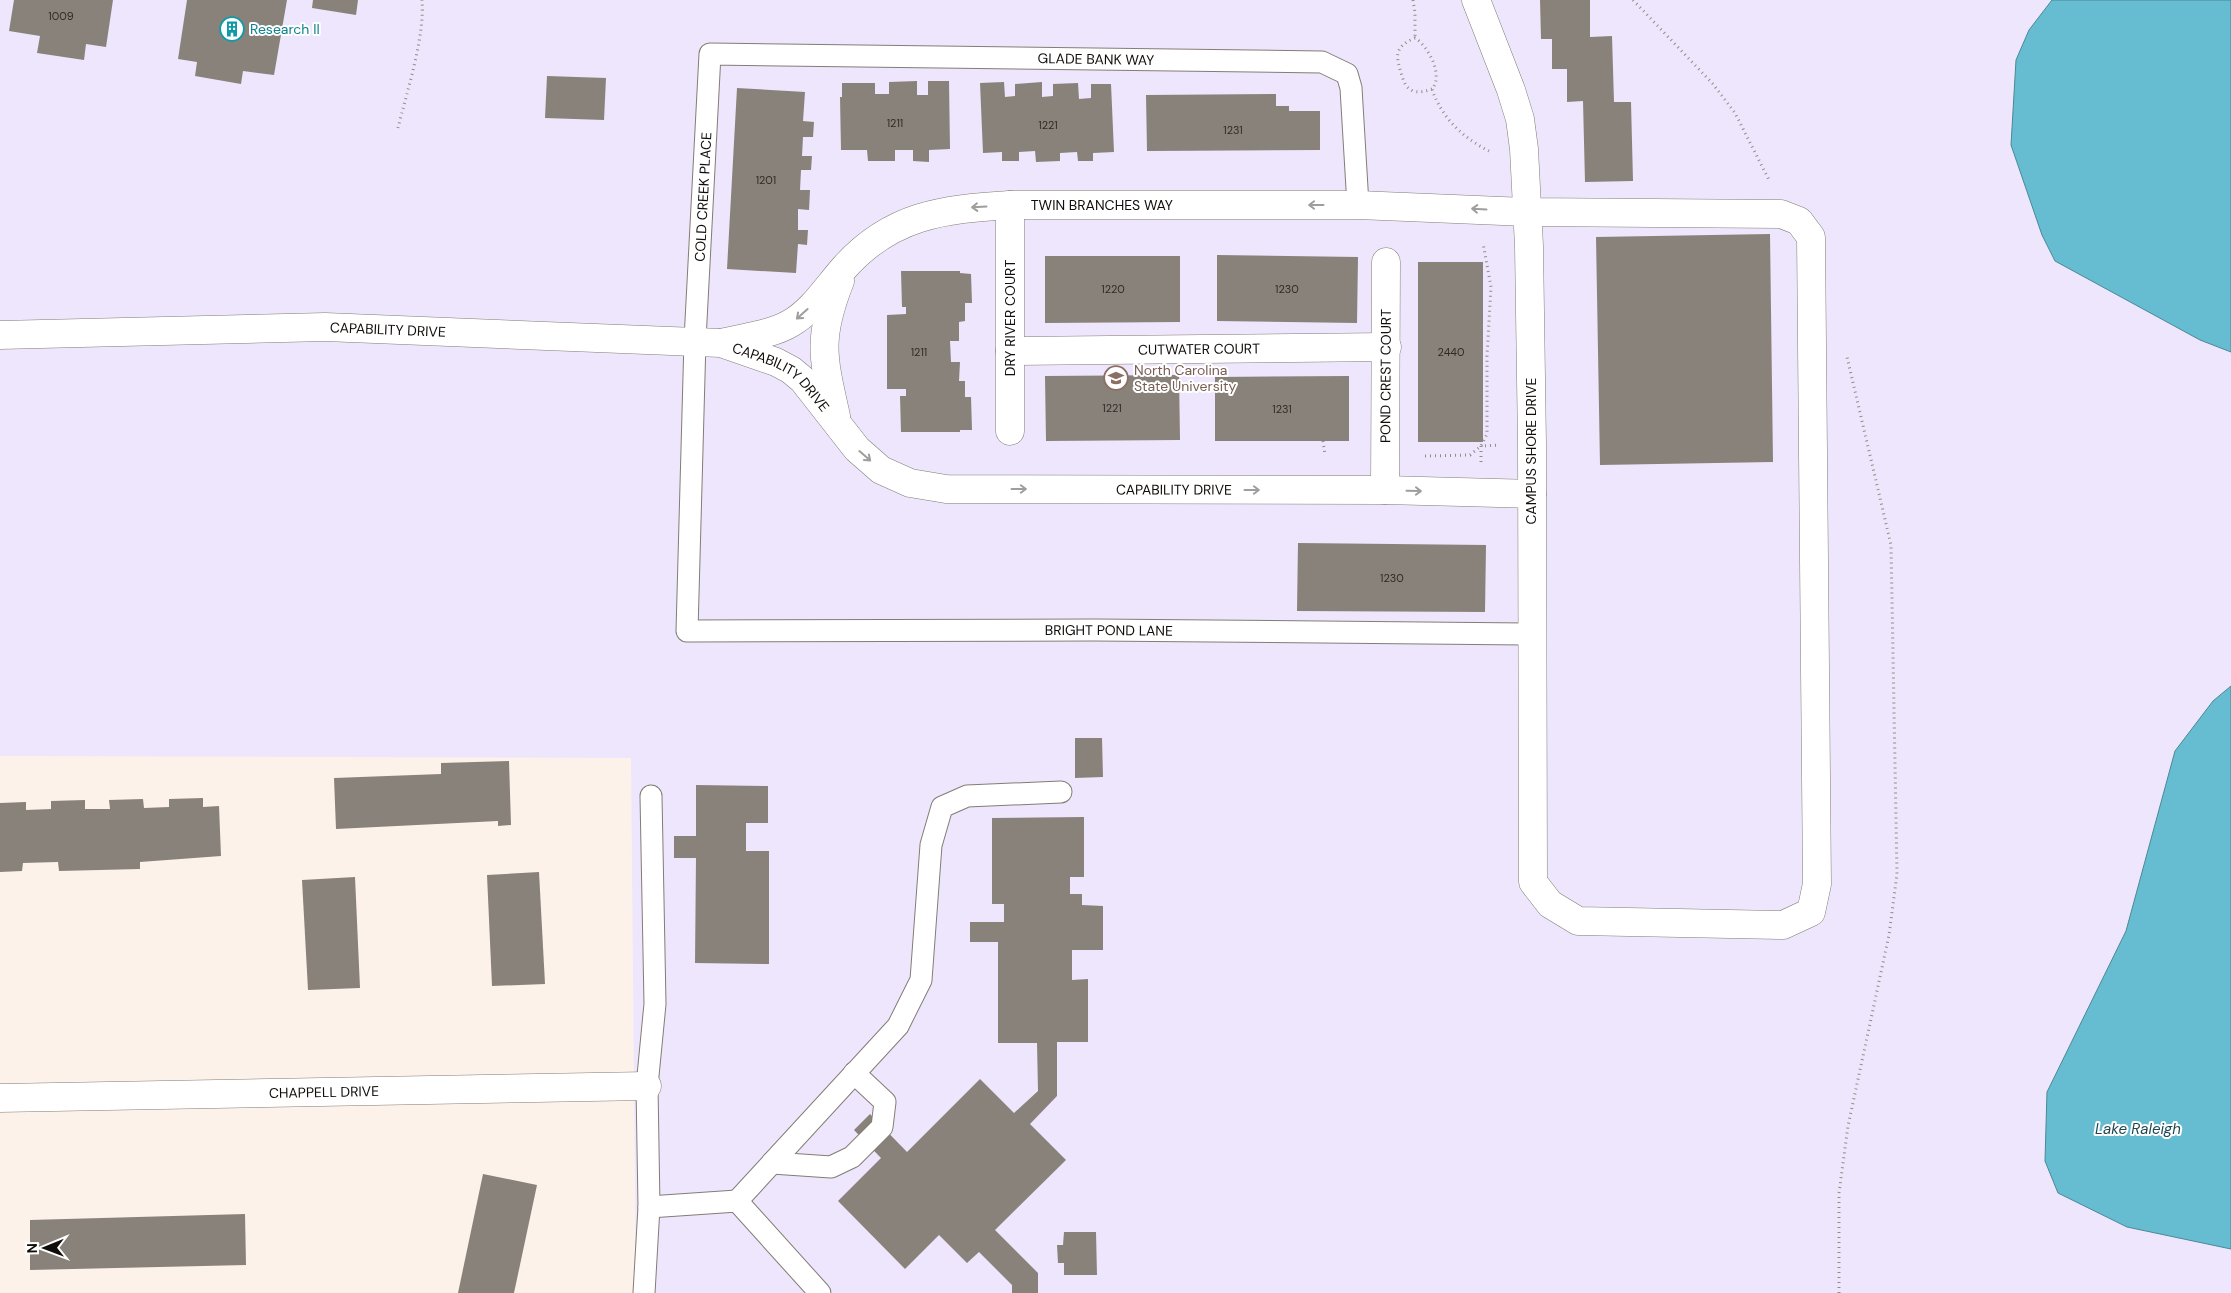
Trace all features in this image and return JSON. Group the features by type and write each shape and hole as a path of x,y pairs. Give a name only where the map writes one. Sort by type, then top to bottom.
{"street":[{"name":"CAMPUS SHORE DRIVE","path":"1476,0 1508,82 1520,120 1524,149 1528,212 1532,444 1533,882 1550,904"},
{"name":"TWIN BRANCHES WAY","path":"708,342 778,329 792,323 804,314 846,266 874,240 904,222 929,214 962,208 1010,205 1358,205 1528,212 1781,214 1799,221 1812,237 1818,884 1811,912 1783,925 1578,921 1550,904"},
{"name":"DRY RIVER COURT","path":"1010,205 1010,431"},
{"name":"POND CREST COURT","path":"1385,490 1386,262"},
{"path":"838,423 826,372 823,342 829,310 846,266"},
{"name":"CAPABILITY DRIVE","path":"0,335 325,327 708,342 776,362 791,370 803,380 857,449 881,470 910,483 946,489 1385,490 1532,494"},
{"name":"CUTWATER COURT","path":"1010,351 1387,347"},
{"name":"CHAPPELL DRIVE","path":"0,1098 647,1086"}],"lane":[{"name":"GLADE BANK WAY","path":"710,54 1322,62 1347,74 1351,88 1358,205"},
{"name":"COLD CREEK PLACE","path":"687,631 708,342 710,54"},
{"name":"BRIGHT POND LANE","path":"687,631 1095,630 1532,634"},
{"path":"649,1207 737,1201 898,1026 921,980 931,845 942,807 967,796 1061,792"},
{"path":"644,1293 649,1207 647,1086 655,1004 651,796"},
{"path":"772,1163 831,1167 852,1157 882,1127 885,1102 854,1073"},
{"path":"737,1201 820,1293"}],"path":[{"path":"398,128 421,23 422,0"},
{"path":"1413,0 1416,12 1415,38 1426,48 1436,72 1437,78 1432,89 1442,114 1468,139 1489,151"},
{"path":"1415,38 1407,41 1400,48 1397,60 1407,88 1420,92 1432,89"},
{"path":"1385,457 1470,455 1481,446 1487,434 1487,356 1491,287 1482,242"},
{"path":"1323,442 1325,455"},
{"path":"1481,446 1532,444"},
{"path":"1481,446 1481,492"}],"shaded area":[{"name":"North Carolina State University","path":"0,0 2231,0 2231,1293 636,1293 631,758 0,756"}],"water":[{"path":"2052,0 2231,0 2231,352 2200,340 2055,261 2042,235 2011,145 2016,60 2029,30"},
{"name":"Lake Raleigh","path":"2231,686 2231,1249 2127,1227 2058,1193 2045,1161 2047,1092 2126,931 2175,751 2213,701"}],"building":[{"path":"14,0 113,0 106,47 86,44 84,60 37,53 40,36 9,31"},
{"name":"Research II","path":"187,0 287,0 274,75 243,71 241,84 195,76 197,62 178,59"},
{"name":"Research II","path":"313,0 358,0 356,15 312,8"},
{"path":"1540,0 1590,0 1590,37 1612,36 1614,102 1631,102 1633,181 1585,182 1583,101 1567,102 1567,69 1552,69 1552,39 1541,39"},
{"path":"547,76 606,78 604,120 545,118"},
{"path":"917,81 917,95 928,95 928,81 949,81 950,149 929,150 929,162 913,161 913,150 895,150 895,161 868,161 867,150 841,150 840,97 842,97 842,83 875,83 875,94 889,94 889,82"},
{"path":"1004,82 1005,97 1015,96 1015,84 1042,82 1042,97 1053,96 1053,84 1078,83 1079,99 1091,98 1091,84 1111,84 1114,152 1093,153 1093,161 1078,161 1077,152 1060,153 1060,161 1036,162 1035,151 1019,152 1019,161 1002,161 1002,152 983,153 980,83"},
{"path":"737,88 805,92 803,121 814,122 813,137 803,137 802,156 812,156 811,170 801,170 800,190 810,190 809,210 798,209 798,230 808,230 807,245 798,244 796,273 727,269"},
{"path":"1276,94 1276,106 1289,106 1289,111 1320,111 1320,150 1147,151 1146,95"},
{"path":"1770,234 1773,462 1600,465 1596,237"},
{"path":"1217,255 1358,257 1357,323 1217,321"},
{"path":"1045,256 1180,256 1180,322 1045,323"},
{"path":"1418,262 1483,262 1483,442 1418,442"},
{"path":"901,271 960,271 960,273 971,274 972,303 965,303 965,321 959,322 959,341 950,341 951,362 960,362 959,381 965,381 965,397 971,397 972,430 960,430 960,432 901,432 900,396 906,396 906,389 887,389 887,315 906,314 906,307 902,307"},
{"path":"1179,375 1180,440 1046,441 1045,376"},
{"path":"1349,376 1349,441 1215,441 1215,377"},
{"path":"1298,543 1486,545 1485,612 1297,611"},
{"path":"1075,738 1102,738 1103,777 1075,778"},
{"path":"509,761 511,825 498,826 498,821 336,829 334,778 441,774 441,763"},
{"path":"696,785 768,786 768,823 746,823 746,851 769,851 769,964 695,963 696,858 674,858 674,836 696,836"},
{"path":"203,798 203,807 219,806 221,856 140,862 140,869 59,871 58,862 23,863 22,871 0,872 0,803 26,802 26,810 51,809 51,801 85,800 85,809 110,809 109,800 143,799 144,808 169,807 169,799"},
{"path":"1084,817 1084,877 1070,877 1070,894 1082,894 1082,905 1103,906 1103,950 1072,950 1072,980 1088,979 1088,1042 1057,1042 1057,1096 1030,1124 1066,1160 995,1230 1038,1273 1038,1293 1012,1293 1012,1285 979,1252 967,1263 939,1235 905,1269 838,1201 881,1158 854,1130 870,1114 907,1152 980,1079 1014,1113 1038,1091 1037,1043 998,1043 998,942 970,942 970,922 1004,922 1004,904 992,904 992,818"},
{"path":"539,872 545,984 492,986 487,875"},
{"path":"355,877 360,988 308,990 302,880"},
{"path":"483,1174 537,1185 514,1293 458,1293"},
{"path":"245,1214 246,1265 30,1270 30,1220"},
{"path":"1064,1232 1096,1232 1097,1275 1064,1275 1064,1263 1058,1263 1057,1245 1063,1245"}],"place":[{"name":"Research II","path":"232,29"},
{"name":"North Carolina State University","path":"1116,378"}]}
